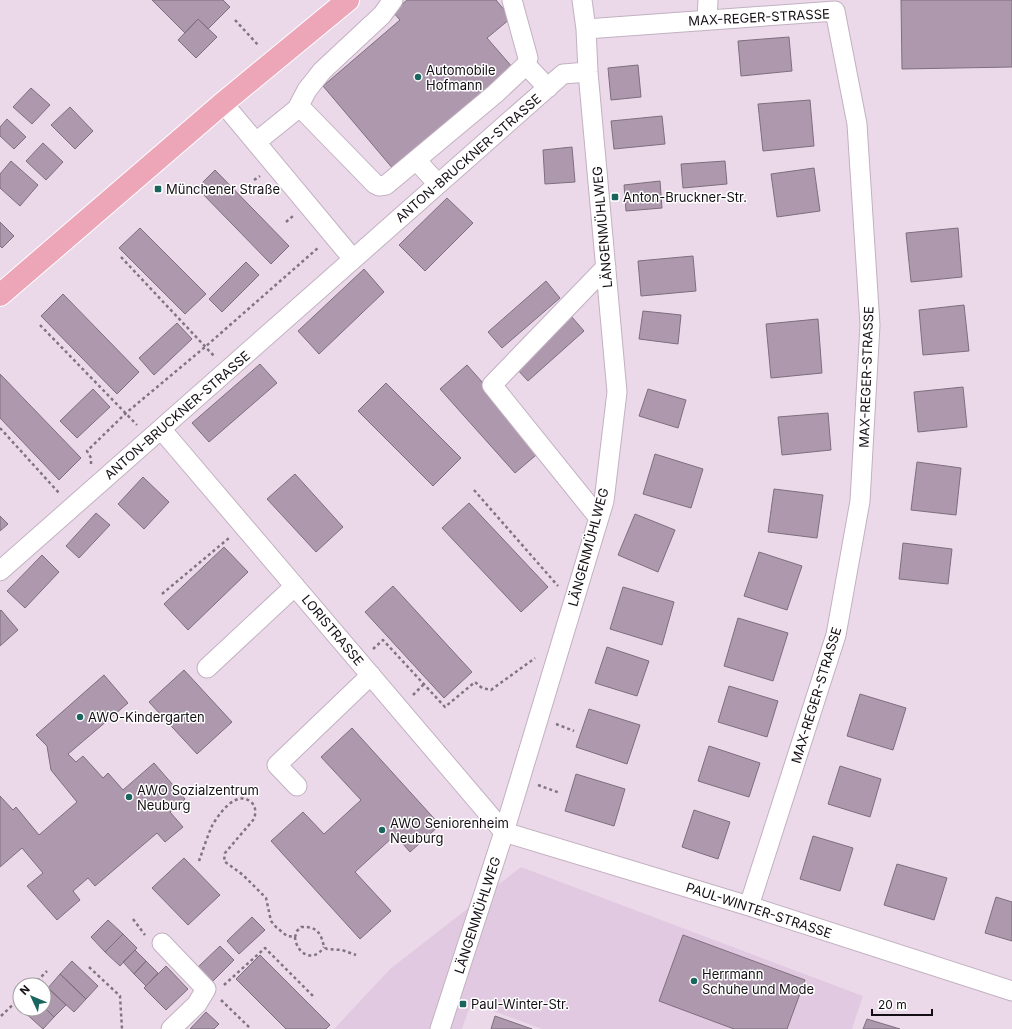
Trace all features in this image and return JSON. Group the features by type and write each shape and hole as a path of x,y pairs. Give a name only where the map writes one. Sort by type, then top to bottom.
{"main road":[{"path":"0,295 223,104 348,0"}],"street":[{"path":"256,142 297,109 307,90 322,71 382,15 393,0"},
{"path":"299,106 375,184 379,186 386,185 495,94 526,65 528,58 512,0"},
{"name":"LÄNGENMÜHLWEG","path":"440,1029 504,832 604,501 617,392 588,72 586,29 582,0"},
{"path":"707,20 708,0"},
{"name":"MAX-REGER-STRASSE","path":"586,29 835,11 857,124 870,325 860,500 836,635 749,906"},
{"path":"526,65 548,88"},
{"name":"ANTON-BRUCKNER-STRASSE","path":"0,571 563,74 588,72"},
{"path":"223,104 353,259"},
{"path":"416,160 438,184"},
{"path":"599,518 492,385 606,267"},
{"name":"LORISTRASSE","path":"155,433 244,526 504,832"},
{"path":"207,668 295,586"},
{"path":"297,786 277,765 371,675"},
{"name":"PAUL-WINTER-STRASSE","path":"504,832 749,906 1012,992"},
{"path":"162,943 206,989 197,1004 171,1029"}],"path":[{"path":"235,20 273,62"},
{"path":"90,465 91,458 87,451 126,413 205,347 322,244"},
{"path":"121,257 227,370"},
{"path":"40,325 126,413 155,433"},
{"path":"0,428 60,494 54,499"},
{"path":"474,490 573,603"},
{"path":"162,594 244,526"},
{"path":"359,660 383,640 445,707 475,682 482,688 491,690 562,638"},
{"path":"199,861 210,832 219,815 235,800 240,798 247,799 252,802 256,813 254,819 225,853 224,861 243,875 266,898 271,920 276,927 287,936 295,937"},
{"path":"301,927 317,930 322,937 324,947 316,956 307,955 295,943 297,931 301,927"},
{"path":"324,947 327,949 342,950 356,955"},
{"path":"197,1004 215,993 265,948 314,997"},
{"path":"89,967 120,996 122,1029"},
{"path":"41,977 47,971"},
{"path":"215,993 251,1029"},
{"path":"1,1016 12,1006"}],"shaded area":[{"path":"521,867 863,996 852,1029 542,1029 471,1003 462,1029 334,1029 390,969"}],"building":[{"path":"152,0 223,0 230,7 208,29 198,19 185,33"},
{"name":"Automobile Hofmann","path":"407,0 496,0 511,18 487,38 513,68 394,170 323,86 400,20 393,12"},
{"path":"901,0 1012,0 1012,67 902,69"},
{"path":"198,19 217,37 196,58 178,40"},
{"path":"789,37 792,71 741,76 738,41"},
{"path":"638,65 641,97 611,100 608,68"},
{"path":"31,88 50,105 32,124 13,107"},
{"path":"810,100 814,146 763,151 758,104"},
{"path":"70,107 93,131 75,149 51,125"},
{"path":"662,116 665,144 614,149 611,121"},
{"path":"7,119 26,137 14,149 0,136 0,127"},
{"path":"43,143 63,162 46,180 26,161"},
{"path":"572,147 575,182 545,184 543,150"},
{"path":"11,161 38,185 20,206 0,188 0,174"},
{"path":"725,161 727,184 683,188 681,164"},
{"path":"814,168 820,211 777,217 771,174"},
{"path":"215,170 289,246 271,264 197,188"},
{"path":"660,181 662,208 626,211 624,185"},
{"path":"447,198 473,223 425,271 399,245"},
{"path":"0,222 14,236 2,248 0,246"},
{"path":"140,228 206,294 185,314 119,248"},
{"path":"958,228 962,277 911,282 906,233"},
{"path":"693,256 696,291 641,296 638,261"},
{"path":"246,262 259,275 222,312 209,299"},
{"path":"364,269 384,292 319,354 298,331"},
{"path":"546,281 560,298 502,348 488,332"},
{"path":"63,294 139,372 117,394 41,316"},
{"path":"964,305 969,351 923,355 919,310"},
{"path":"643,311 681,315 678,344 639,339"},
{"path":"571,316 584,331 528,381 515,367"},
{"path":"818,319 822,373 771,378 766,324"},
{"path":"177,323 192,339 154,375 139,358"},
{"path":"260,364 277,383 209,442 192,423"},
{"path":"467,365 542,450 515,473 440,389"},
{"path":"0,374 81,458 59,480 0,418"},
{"path":"386,383 461,458 433,486 358,411"},
{"path":"963,387 967,427 918,432 914,392"},
{"path":"93,389 110,407 77,438 60,421"},
{"path":"648,389 686,400 678,428 639,416"},
{"path":"828,413 831,450 782,455 778,417"},
{"path":"655,454 703,469 691,508 643,494"},
{"path":"917,462 961,468 956,515 911,510"},
{"path":"295,474 343,527 316,552 267,499"},
{"path":"143,477 169,502 144,529 118,504"},
{"path":"774,489 823,495 817,538 768,532"},
{"path":"469,503 548,587 521,612 442,528"},
{"path":"96,513 110,525 79,558 66,546"},
{"path":"635,514 675,530 658,572 618,555"},
{"path":"0,516 8,524 0,531"},
{"path":"903,543 952,549 948,584 899,579"},
{"path":"224,547 248,572 188,630 164,604"},
{"path":"759,552 802,566 787,610 744,596"},
{"path":"42,555 59,572 25,608 7,591"},
{"path":"393,586 472,672 444,698 365,612"},
{"path":"623,587 674,602 662,645 610,629"},
{"path":"1,610 18,630 0,646 0,611"},
{"path":"738,618 788,633 773,681 724,666"},
{"path":"607,647 649,661 637,696 595,683"},
{"path":"184,670 232,722 197,754 149,702"},
{"name":"AWO Sozialzentrum Neuburg","path":"104,675 128,703 68,754 76,762 83,756 103,778 108,773 123,790 154,763 185,799 170,812 183,827 165,842 157,833 95,886 88,878 73,891 80,900 57,920 27,886 43,873 22,848 0,867 0,796 13,810 16,807 39,835 77,802 51,770 47,746 36,735"},
{"path":"729,686 778,701 767,737 718,722"},
{"path":"860,694 906,708 893,750 847,736"},
{"path":"589,709 640,725 627,764 576,747"},
{"name":"AWO Seniorenheim Neuburg","path":"352,728 440,825 410,852 395,835 355,872 391,911 360,939 271,841 303,812 324,834 361,800 321,757"},
{"path":"709,746 760,763 749,797 698,781"},
{"path":"840,766 881,779 870,817 828,804"},
{"path":"576,774 625,789 614,826 565,811"},
{"path":"694,810 730,822 718,859 682,847"},
{"path":"813,836 853,848 840,891 800,879"},
{"path":"184,858 220,895 188,925 152,888"},
{"path":"897,864 947,878 934,920 884,905"},
{"path":"996,897 1012,902 1012,941 985,933"},
{"path":"252,917 265,930 239,954 227,941"},
{"path":"108,920 123,934 105,952 91,937"},
{"path":"123,934 137,948 120,966 105,952"},
{"path":"683,935 805,980 787,1029 734,1029 659,1001"},
{"path":"220,946 234,960 212,982 198,967"},
{"path":"135,950 146,961 134,974 123,962"},
{"path":"260,955 330,1025 326,1029 286,1029 236,979"},
{"path":"72,961 98,986 86,999 60,974"},
{"path":"146,961 158,973 146,986 134,974"},
{"path":"166,966 188,989 166,1010 144,988"},
{"path":"60,974 86,999 74,1012 52,992 52,983"},
{"path":"52,992 66,1005 54,1017 52,1015"},
{"path":"206,1012 219,1024 214,1029 190,1029"},
{"path":"52,1015 54,1017 43,1029 30,1017 52,1017"},
{"path":"495,1016 532,1029 491,1029"},
{"path":"867,1019 900,1029 863,1029"}],"place":[{"name":"Automobile Hofmann","path":"418,77"},
{"name":"Münchener Straße","path":"158,189"},
{"name":"Anton-Bruckner-Str.","path":"615,197"},
{"name":"AWO-Kindergarten","path":"80,717"},
{"name":"AWO Sozialzentrum Neuburg","path":"129,797"},
{"name":"AWO Seniorenheim Neuburg","path":"382,830"},
{"name":"Herrmann Schuhe und Mode","path":"694,981"},
{"name":"Paul-Winter-Str.","path":"463,1004"}]}
